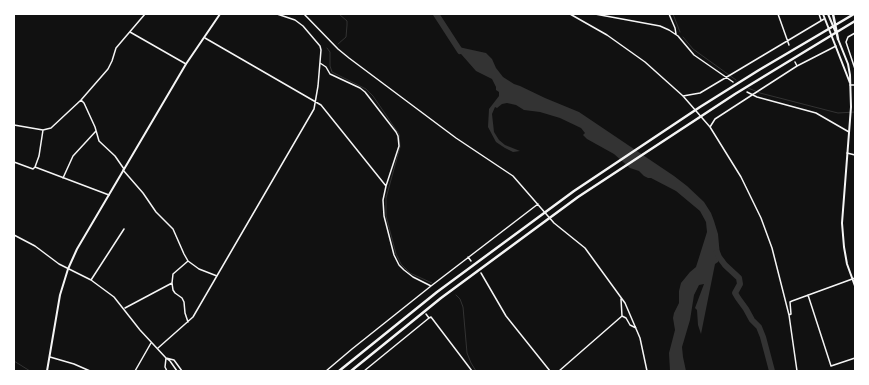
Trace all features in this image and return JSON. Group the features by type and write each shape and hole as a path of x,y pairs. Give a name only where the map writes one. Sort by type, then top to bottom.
{"highway":[{"path":"834,14 838,39"},
{"path":"339,371 436,292 574,191 700,107 853,14"},
{"path":"351,371 441,298 578,197 763,76 855,21"}],"main road":[{"path":"47,371 57,308 63,282 68,269 87,232 186,64 220,14"},
{"path":"823,14 850,85"},
{"path":"828,14 848,64 850,75 851,107 842,223 844,247 854,278 855,286"}],"street":[{"path":"14,125 43,130 51,128 81,100 108,69 112,61 114,50 145,14"},
{"path":"158,348 193,317 314,109 321,50 317,41 303,26 295,20 277,14"},
{"path":"304,14 348,58 456,138 513,176 554,223 585,248 625,303 640,338 647,371"},
{"path":"570,14 607,35 660,74 683,96 710,127 741,177 762,218 772,248 789,316 797,371"},
{"path":"595,14 660,26 676,34 694,55 729,76 733,82"},
{"path":"669,14 676,34"},
{"path":"778,14 789,45"},
{"path":"819,14 821,20"},
{"path":"683,96 700,93 825,18"},
{"path":"129,32 186,64"},
{"path":"855,33 848,38 846,42 855,69"},
{"path":"203,37 315,101 323,108 386,186"},
{"path":"710,127 715,119 756,92 797,66 836,46"},
{"path":"795,62 797,66"},
{"path":"320,63 324,65 330,74 356,86 365,92 398,136 399,146 383,200 384,216 396,261 408,274 431,286"},
{"path":"850,85 855,84"},
{"path":"747,92 752,95 816,112 849,132"},
{"path":"81,100 84,103 96,130 99,141 115,156 156,212 173,229 188,261 199,270 217,276"},
{"path":"35,167 39,156 43,130"},
{"path":"63,178 73,156 96,130"},
{"path":"847,154 855,155"},
{"path":"14,162 33,169 35,167 109,195"},
{"path":"326,371 431,286 538,204"},
{"path":"90,280 124,229"},
{"path":"14,235 35,246 59,264 90,280 114,297 151,343 158,348 177,371"},
{"path":"468,257 471,261"},
{"path":"188,261 173,274 172,283 175,294 182,298 184,302 184,312 188,322"},
{"path":"481,273 506,316 550,371"},
{"path":"789,316 791,314 790,302 854,278"},
{"path":"124,309 172,283"},
{"path":"808,295 831,366 855,358"},
{"path":"621,299 622,316"},
{"path":"426,314 429,318 431,317 472,371"},
{"path":"622,316 626,318 630,325 636,328"},
{"path":"559,371 622,316"},
{"path":"364,371 429,318"},
{"path":"135,371 151,343"},
{"path":"50,357 74,364 90,371"},
{"path":"166,358 165,367 167,371"},
{"path":"166,358 174,360 182,371"}],"shaded area":[{"path":"454,46 486,53 492,59 496,68 503,77 514,84 579,112 674,176 704,202 711,213 718,234 720,256 718,262 715,264 701,334 698,325 697,310 695,308 704,284 699,285 694,295 690,320 682,347 686,371 670,371 669,353 675,330 673,318 679,303 681,283 696,267 707,232 706,222 700,211 676,191 644,176 639,171 630,168 614,154 587,139 583,135 585,133 581,128 560,118 540,112 524,110 516,105 507,103 502,104 497,108 495,107 492,114 494,132 499,140 505,145 520,151 513,152 496,142 488,127 489,109 499,96 499,92 496,90 492,79 476,71"}],"waterway":[{"path":"338,44 346,37 347,25 347,21 339,14"},
{"path":"436,14 460,51"},
{"path":"673,14 680,32"},
{"path":"683,37 693,49 736,80"},
{"path":"327,48 330,52 330,66 332,72 366,89 373,96 399,134 400,147 386,198 386,216 396,254 401,264 410,273 432,283"},
{"path":"748,88 760,93 838,113 855,112"},
{"path":"717,252 725,265 739,278 740,284 735,293 752,320 759,327 772,371"},
{"path":"456,295 460,299 463,307 467,353 476,371"},
{"path":"14,361 30,371"}]}
